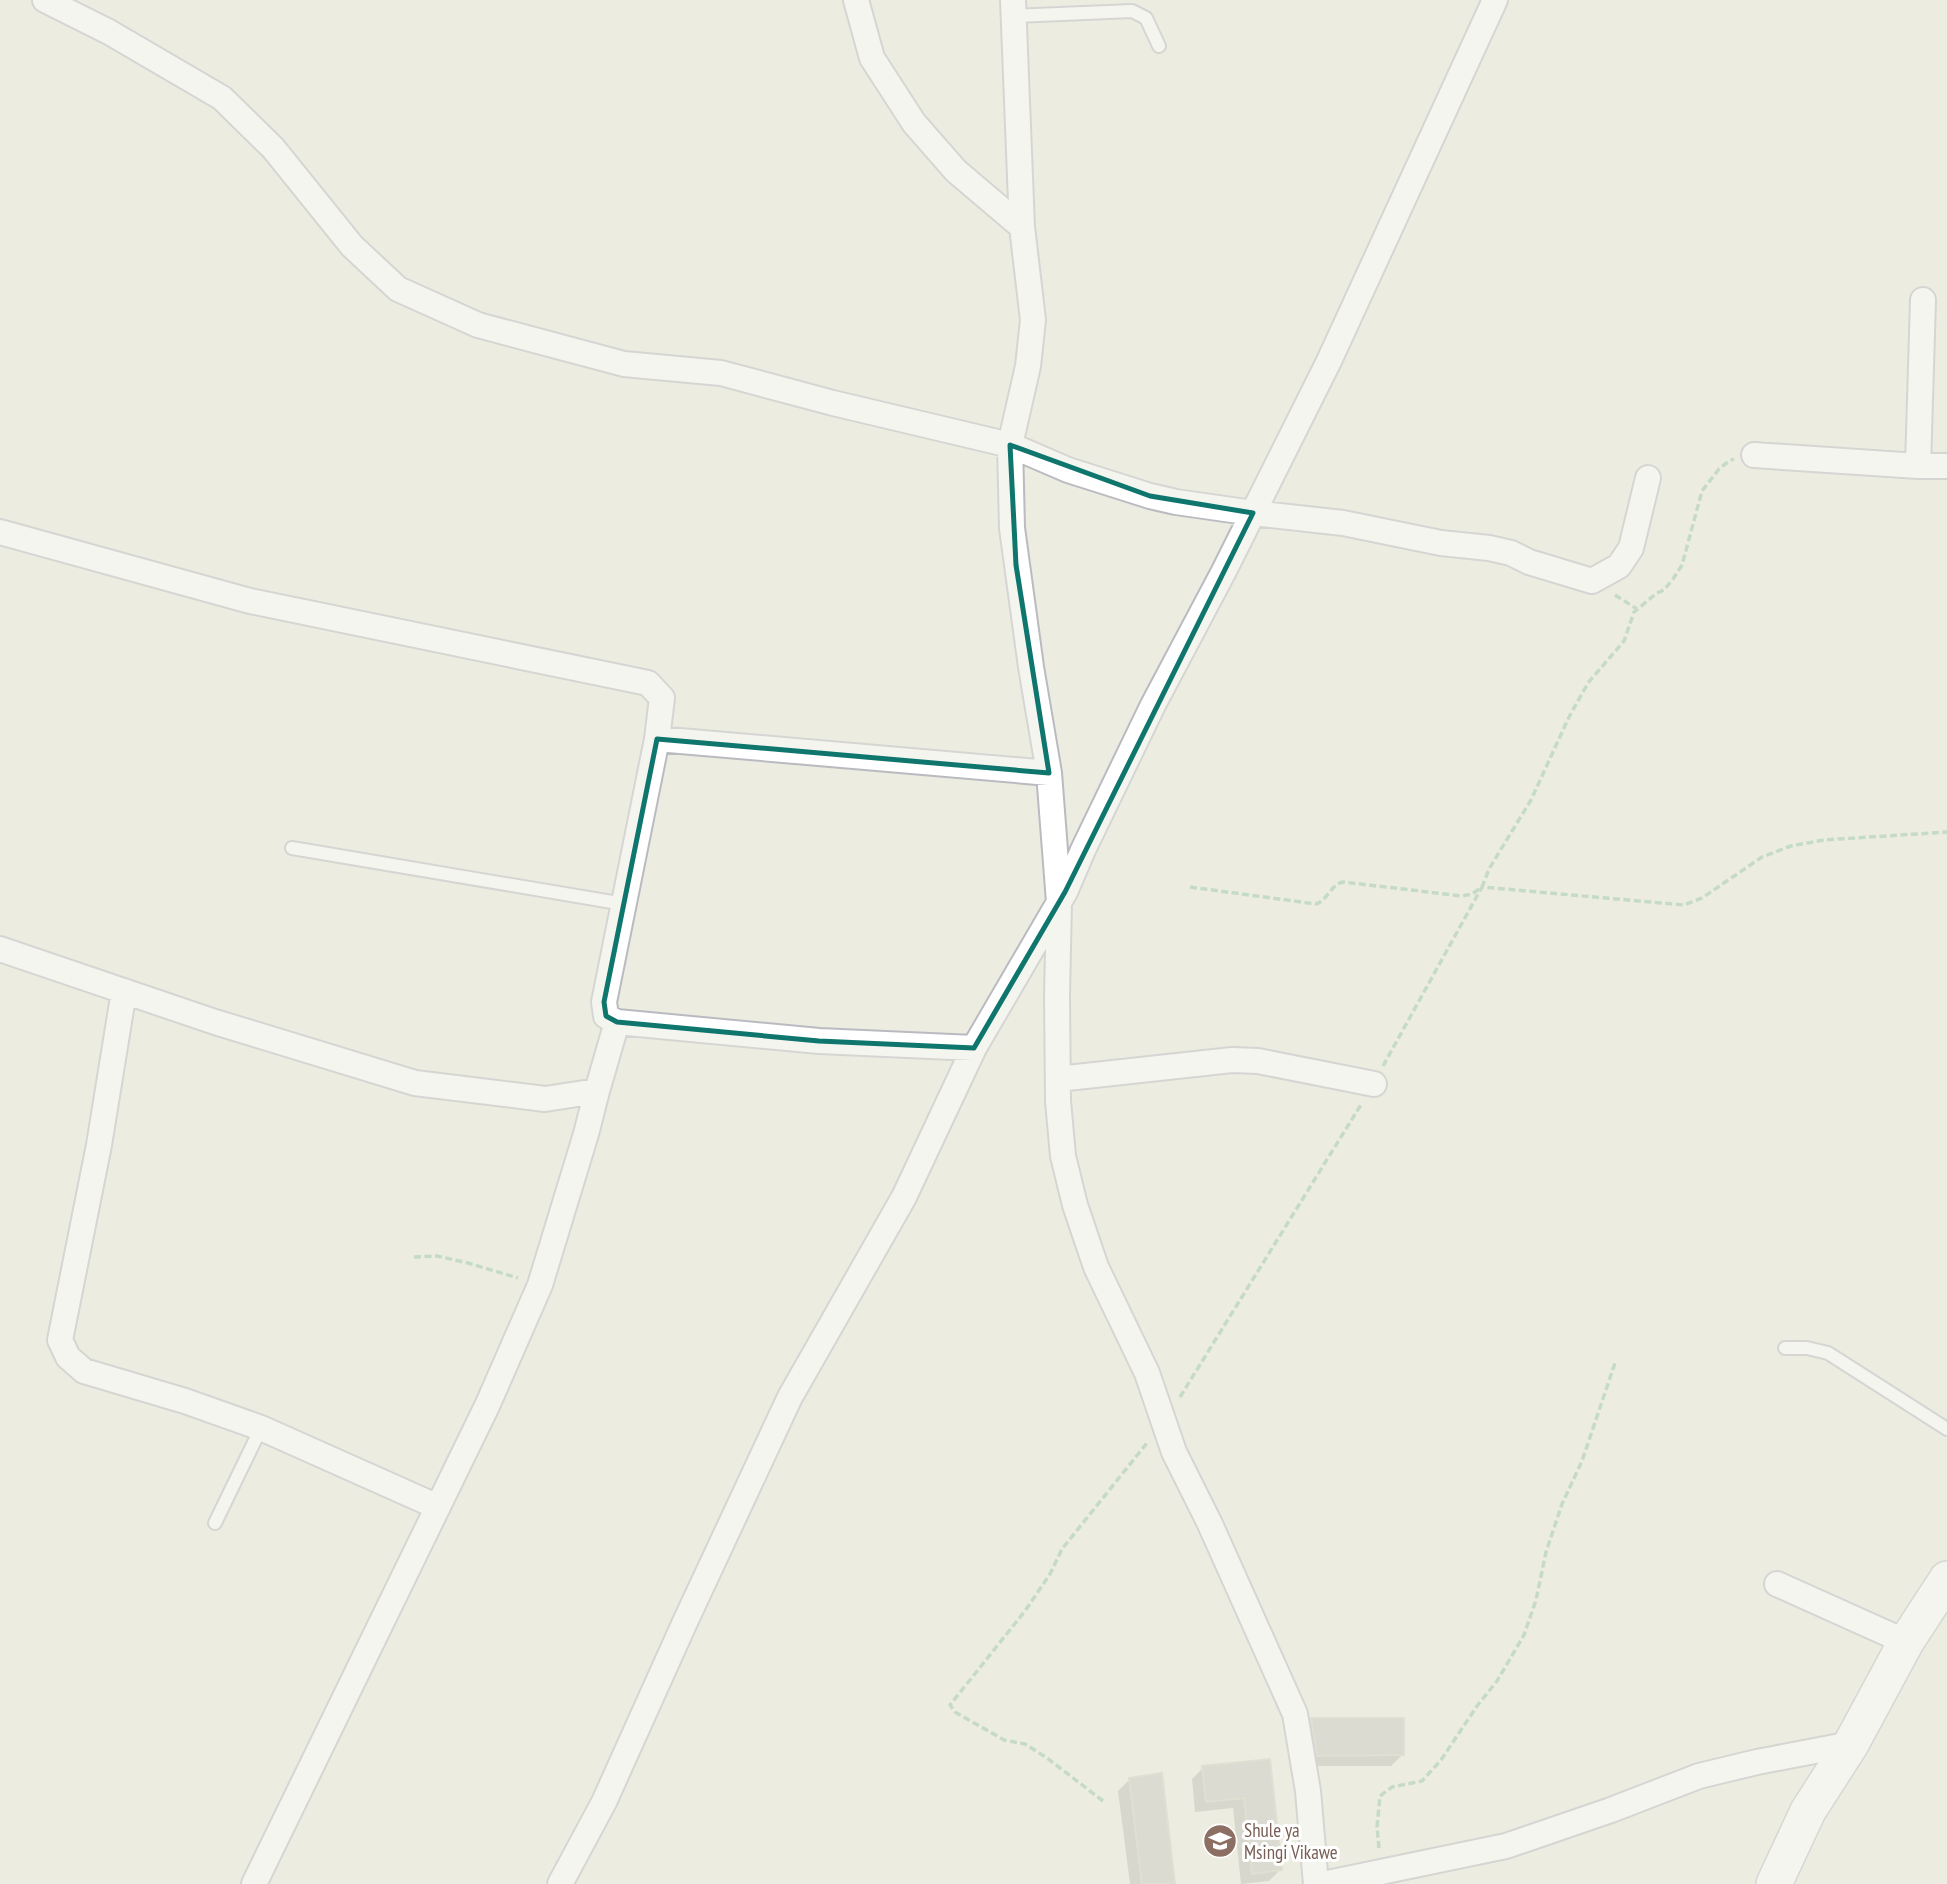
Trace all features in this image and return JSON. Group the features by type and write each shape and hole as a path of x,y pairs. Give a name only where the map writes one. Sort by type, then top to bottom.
{"street":[{"path":"45,0 109,32 222,98 273,148 352,246 398,289 478,325 624,364 721,373 1010,446 1068,470 1176,502 1343,523 1441,542 1489,548 1592,581 1619,566 1631,548 1648,478"},
{"path":"856,0 872,58 914,123 956,171 1022,227"},
{"path":"560,1884 604,1802 790,1397 904,1197 974,1048 1059,902 1153,705 1224,571 1329,361 1495,0"},
{"path":"1013,8 1022,227 1033,320 1028,366 1010,446 1012,528 1049,773 1059,902 1056,996 1063,1156 1075,1205 1096,1267 1147,1373 1174,1452 1210,1524 1295,1713 1308,1791 1316,1884"},
{"path":"1918,466 1923,300"},
{"path":"1754,455 1947,466"},
{"path":"0,532 250,601 648,683 662,698 657,739 604,1002 606,1016 618,1021 819,1041 974,1048"},
{"path":"657,739 1049,773"},
{"path":"0,949 228,1026 415,1083 545,1099 597,1091"},
{"path":"124,991 99,1145 60,1340 68,1357 84,1371 185,1401 261,1428 438,1507"},
{"path":"254,1884 487,1406 540,1285 618,1021"},
{"path":"1058,1079 1232,1060 1258,1061 1374,1084"},
{"path":"1773,1884 1808,1811 1851,1744 1906,1642 1947,1579"},
{"path":"1777,1584 1906,1642"},
{"path":"1323,1884 1506,1846 1699,1776 1851,1744"}],"lane":[{"path":"1013,8 1132,11 1146,18 1159,46"},
{"path":"292,848 624,904"},
{"path":"1785,1348 1807,1348 1828,1353 1947,1429"},
{"path":"215,1523 261,1428"}],"path":[{"path":"1103,1801 1025,1744 1004,1740 954,1712 950,1705 1025,1611 1050,1574 1062,1549 1164,1422 1374,1084 1482,887 1489,869 1531,800 1569,717 1588,683 1624,641 1634,612 1664,590 1674,579 1682,565 1702,491 1729,461 1754,455"},
{"path":"1190,887 1316,904 1322,902 1337,884 1343,882 1462,896 1472,894 1482,887 1684,905 1702,898 1762,857 1791,846 1824,840 1947,832"},
{"path":"414,1257 437,1256 540,1285"},
{"path":"1382,1871 1377,1827 1380,1796 1392,1787 1422,1781 1497,1681 1524,1635 1562,1504 1582,1461 1615,1363"}],"highlighted area":[{"path":"1010,445 1150,496 1253,513 1065,892 974,1048 819,1041 617,1022 606,1016 604,1002 657,739 1049,773 1016,565"}],"building":[{"path":"1311,1718 1404,1718 1404,1755 1317,1756"},
{"path":"1270,1759 1282,1870 1252,1874 1244,1798 1206,1802 1202,1766"},
{"path":"1162,1773 1175,1884 1142,1884 1129,1778"}],"place":[{"name":"Shule ya Msingi Vikawe","path":"1220,1841"}]}
